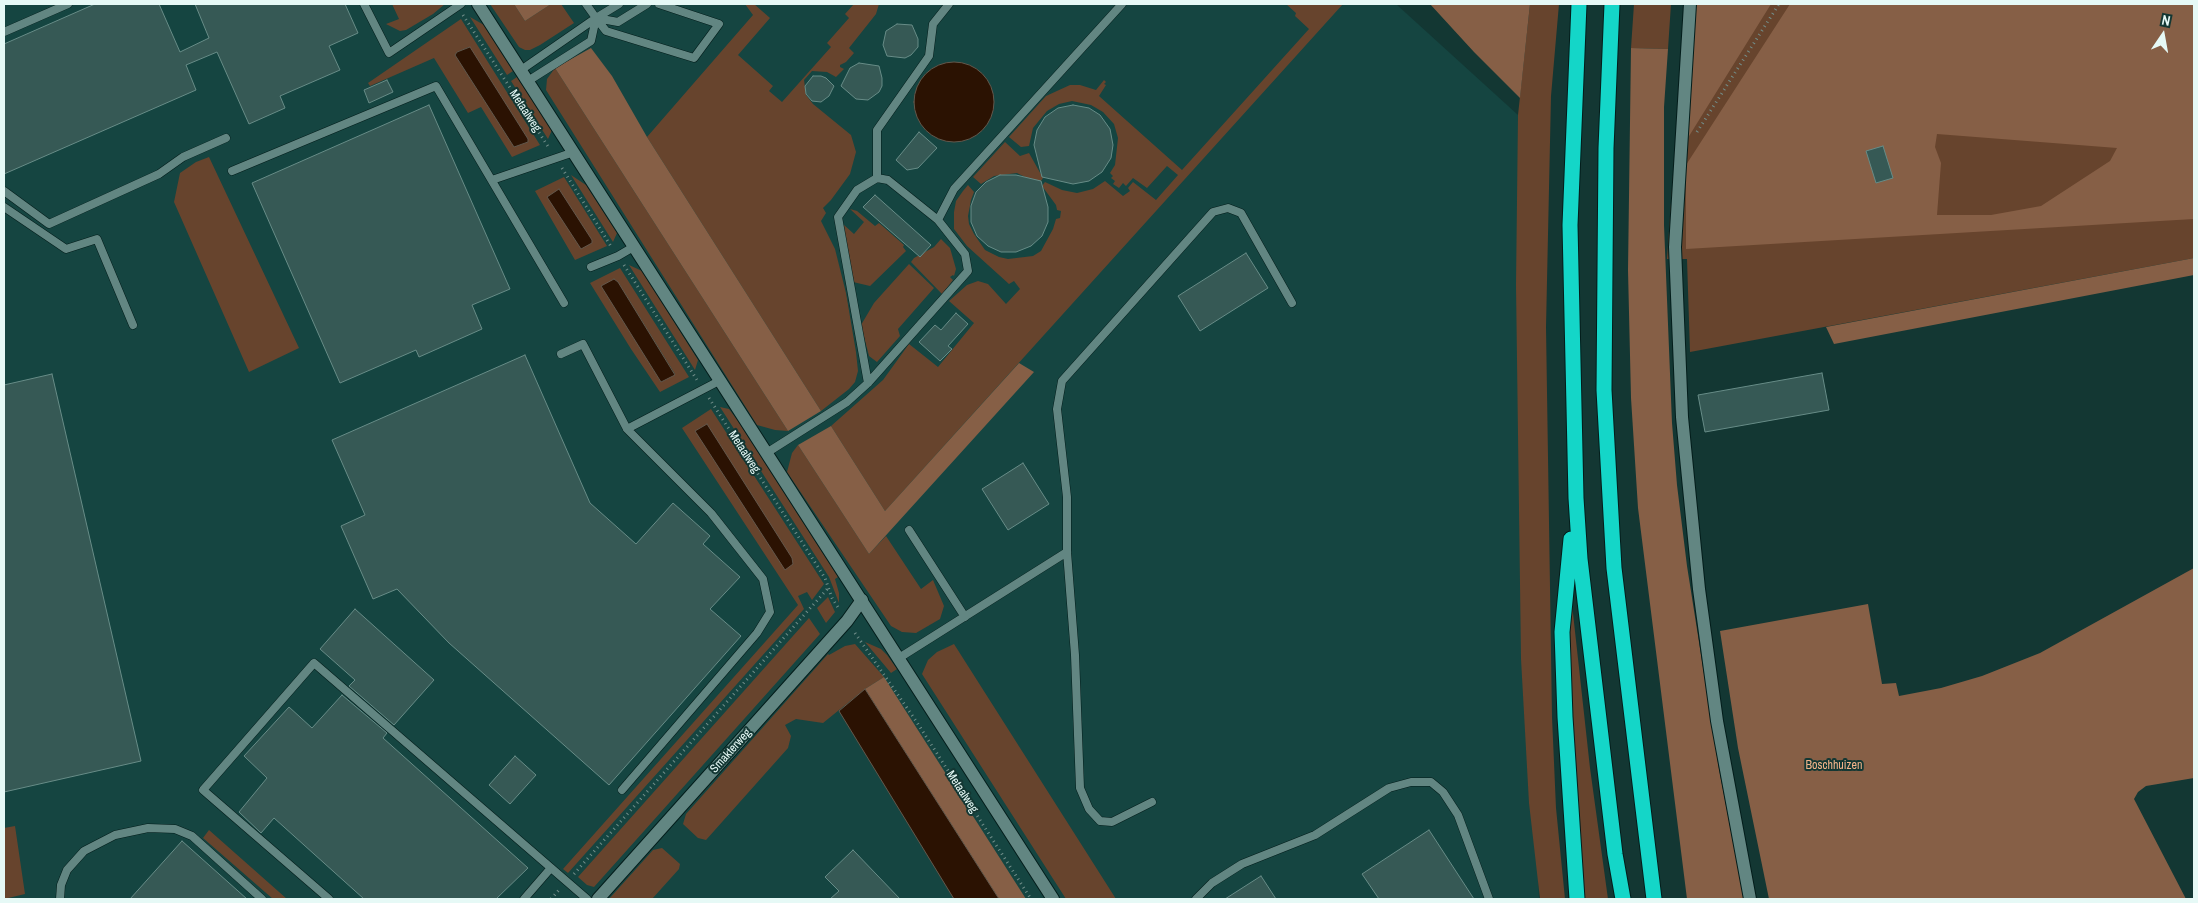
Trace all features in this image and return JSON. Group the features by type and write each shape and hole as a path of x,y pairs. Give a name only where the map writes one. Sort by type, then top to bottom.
{"highway":[{"path":"1579,4 1570,225 1576,498 1580,559 1612,834 1623,899"},
{"path":"1612,4 1606,157 1604,390 1614,568 1654,899"},
{"path":"1576,498 1562,632 1565,717 1577,899"}],"street":[{"name":"Metaalweg","path":"478,4 768,452 1053,899"},
{"path":"1690,4 1675,247 1682,417 1699,589 1717,721 1750,899"},
{"name":"Smakterweg","path":"598,899 847,621 862,600"}],"lane":[{"path":"4,32 68,4"},
{"path":"364,4 389,53 459,5"},
{"path":"586,4 606,31 694,58 719,24 659,4"},
{"path":"521,70 619,4"},
{"path":"596,18 618,22 647,4"},
{"path":"878,178 877,130 929,56 933,24 949,4"},
{"path":"938,220 954,189 1122,4"},
{"path":"528,81 591,41 596,18"},
{"path":"232,172 436,86 564,303"},
{"path":"4,191 49,224 159,174 183,157 226,138"},
{"path":"492,180 557,160 574,152"},
{"path":"768,452 847,402 868,383 968,271 965,254 938,220 888,180 878,178 856,190 838,217 868,383"},
{"path":"4,207 66,249 98,239 133,325"},
{"path":"1152,802 1112,822 1100,821 1089,809 1080,788 1075,655 1067,552 1067,497 1057,410 1062,381 1212,212 1228,208 1240,214 1292,303"},
{"path":"591,267 618,256 635,246"},
{"path":"561,354 583,344 627,429 711,513 763,580 770,612 757,633 622,790"},
{"path":"627,429 721,380"},
{"path":"909,530 965,617"},
{"path":"899,658 1067,552"},
{"path":"329,899 204,790 314,663 550,869 587,899"},
{"path":"1196,899 1212,883 1242,864 1315,835 1389,788 1411,782 1431,782 1443,792 1458,815 1489,899"},
{"path":"60,899 61,885 67,870 84,851 115,834 148,828 174,829 192,836 262,899"},
{"path":"524,899 550,869"}],"path":[{"path":"1696,134 1779,4"},
{"name":"Metaalweg","path":"459,5 829,587 832,598 916,721 1031,899"},
{"path":"551,899 829,587"}],"shaded area":[{"path":"4,4 1396,4 1518,115 1539,899 4,899"},
{"path":"392,4 445,4 433,14 406,30 400,31 386,24 399,19"},
{"path":"490,4 514,4 525,21 551,4 561,4 574,23 540,45 530,50 525,50 519,47"},
{"path":"745,4 754,4 770,18 738,55 773,86 769,91 782,102 831,47 827,43 849,18 845,14 854,4 879,4 876,14 849,48 854,53 846,62 840,65 844,69 836,77 827,72 812,71 804,80 806,95 813,104 851,135 856,152 850,174 823,208 826,213 821,221 835,249 846,293 858,371 855,382 849,389 821,411 647,137 753,15"},
{"path":"1286,4 1343,4 885,511 831,426 883,380 909,344 938,367 974,323 949,301 967,285 978,281 988,284 1006,304 1020,289 1014,281 1009,284 967,246 954,229 956,201 963,191 968,185 974,192 968,216 969,224 974,234 985,250 1008,259 1033,256 1041,251 1053,229 1056,219 1060,218 1061,211 1057,210 1056,205 1042,186 1045,182 1062,190 1077,193 1093,189 1105,181 1123,196 1130,191 1128,188 1133,182 1156,200 1178,175 1167,166 1147,188 1133,178 1126,186 1123,183 1119,188 1113,184 1115,181 1111,178 1113,176 1110,173 1115,165 1118,138 1114,124 1103,112 1091,105 1072,101 1059,104 1047,111 1033,128 1029,146 1021,147 1009,137 1046,96 1070,85 1080,85 1096,90 1104,80 1106,85 1099,96 1182,170 1309,29 1295,16 1296,13"},
{"path":"1530,4 1559,4 1551,96 1546,327 1552,717 1556,808 1565,899 1540,899 1529,803 1521,659 1516,285 1518,115"},
{"path":"1634,4 1671,4 1668,49 1631,48"},
{"path":"1685,4 2194,4 2194,258 1690,352 1687,259 1667,259"},
{"path":"470,17 484,25 513,71 507,75"},
{"path":"461,19 540,145 512,157 481,107 468,113 434,58 370,86 368,83","holes":["469,47 528,139 528,142 514,147 455,55 457,52"]},
{"path":"470,47 528,139 528,142 514,147 455,55 457,52"},
{"path":"954,62 969,65 982,74 991,87 994,102 991,117 982,130 969,139 954,142 939,139 926,130 917,117 914,102 917,87 926,74 939,65"},
{"path":"555,68 788,431 757,425 546,90 547,79"},
{"path":"517,77 552,130 548,139 511,81"},
{"path":"1005,142 1020,156 1029,153 1043,178 1039,184 1017,173 994,176 981,184 973,177"},
{"path":"209,157 299,348 249,372 174,202 180,173 196,162"},
{"path":"571,175 586,185 617,233 613,242"},
{"path":"564,177 607,246 575,260 535,191"},
{"path":"559,189 592,240 592,243 581,249 547,197"},
{"path":"850,209 857,211 875,226 879,223 904,245 903,247 906,251 870,286 853,282 842,235 845,231 842,228 844,225 854,234 864,222"},
{"path":"941,239 950,248 956,269 954,276 950,277 953,280 942,294 911,262 914,258 934,247"},
{"path":"909,264 934,288 898,329 900,336 877,362 869,356 861,325 874,303"},
{"path":"629,265 642,271 698,360 695,370"},
{"path":"620,268 689,377 660,392 590,283","holes":["614,279 618,282 675,374 661,382 602,287"]},
{"path":"614,279 618,282 675,375 661,382 601,286"},
{"path":"720,407 729,409 738,421 838,577 835,579 839,593 839,603 829,577"},
{"path":"711,409 824,584 812,600 807,592 798,596 804,609 568,873 563,869 798,605 682,428"},
{"path":"707,424 792,558 793,564 785,570 695,431"},
{"path":"798,445 869,554 886,536 921,589 933,580 944,606 940,619 916,633 902,632 891,626 787,472 792,453"},
{"path":"1569,595 1571,595 1590,768 1608,899 1584,899 1573,773"},
{"path":"828,597 835,612 826,623 817,608"},
{"path":"809,618 820,634 594,887 587,885 578,877"},
{"path":"865,642 881,649 897,669 891,673"},
{"path":"855,644 884,677 865,689 823,723 796,719 785,725 791,736 788,748 706,840 698,838 683,824 686,814 828,654 845,646"},
{"path":"954,644 1116,899 1066,899 922,674 928,660 937,652"},
{"path":"865,689 999,899 954,899 839,711"},
{"path":"15,826 25,894 4,899 4,828"},
{"path":"209,830 287,899 273,899 203,838"},
{"path":"662,848 680,864 679,869 652,899 609,899 653,850"}],"green space":[{"path":"514,4 551,4 525,21"},
{"path":"1430,4 1530,4 1520,98 1474,52"},
{"path":"1692,4 1771,4 1686,141"},
{"path":"1790,4 2194,4 2194,219 1686,249 1686,165","holes":["1937,134 2117,148 2110,161 2041,206 1991,215 1937,215 1941,163 1935,147"]},
{"path":"591,48 612,76 647,137 821,411 788,431 555,68"},
{"path":"1631,48 1668,49 1664,107 1664,225 1672,423 1677,485 1687,566 1719,769 1744,899 1687,899 1638,508 1631,398 1628,270"},
{"path":"2194,258 2194,275 1834,344 1826,327"},
{"path":"1019,363 1034,372 869,554 798,445 831,426 885,511"},
{"name":"Boschhuizen","path":"2194,568 2194,778 2146,786 2138,792 2134,799 2186,899 1769,899 1738,748 1720,631 1868,604 1882,684 1896,683 1899,696 1941,688 1982,676 2040,653"},
{"path":"884,677 1026,899 999,899 865,689"}],"building":[{"path":"95,4 159,4 180,52 209,38 195,4 345,4 358,33 329,46 340,70 280,96 285,108 249,124 217,52 186,65 196,90 4,174 4,44"},
{"path":"897,24 912,25 918,39 918,47 911,55 905,58 887,56 883,45 886,31"},
{"path":"859,63 879,66 882,78 882,86 879,92 868,100 856,99 841,86 850,68"},
{"path":"813,76 826,78 834,86 829,96 821,102 812,101 806,94 805,86"},
{"path":"387,80 393,92 369,103 364,90"},
{"path":"429,105 510,289 472,305 482,329 419,357 416,350 340,383 252,183"},
{"path":"1073,105 1089,108 1100,115 1110,129 1113,145 1111,158 1102,172 1089,181 1073,184 1042,177 1034,145 1037,130 1045,117 1058,108"},
{"path":"919,132 937,148 918,168 907,170 896,160"},
{"path":"1883,146 1893,178 1876,183 1866,151"},
{"path":"1000,175 1016,175 1041,181 1048,207 1048,222 1042,236 1031,246 1016,252 1001,252 988,246 977,236 971,222 971,206 976,192 986,182"},
{"path":"875,195 931,245 920,257 863,207"},
{"path":"1246,253 1268,288 1200,331 1178,296"},
{"path":"956,313 968,324 948,346 952,349 940,361 919,342 935,325 941,330"},
{"path":"525,355 590,503 636,544 673,503 710,536 703,544 740,577 710,609 741,636 609,785 449,643 397,589 373,599 341,526 365,515 332,440"},
{"path":"1822,373 1829,410 1705,432 1698,395"},
{"path":"52,374 141,761 4,792 4,385"},
{"path":"1023,463 1049,504 1008,530 982,489"},
{"path":"355,609 434,680 394,725 349,686 355,680 320,649"},
{"path":"342,695 387,733 383,738 528,868 496,899 364,899 274,818 261,833 239,812 267,778 244,756 289,707 312,728"},
{"path":"515,756 536,775 510,804 489,785"},
{"path":"1429,830 1474,899 1379,899 1362,874"},
{"path":"182,841 247,899 130,899"},
{"path":"853,850 900,899 830,899 839,891 825,877"},
{"path":"1261,876 1276,899 1225,899"}]}
